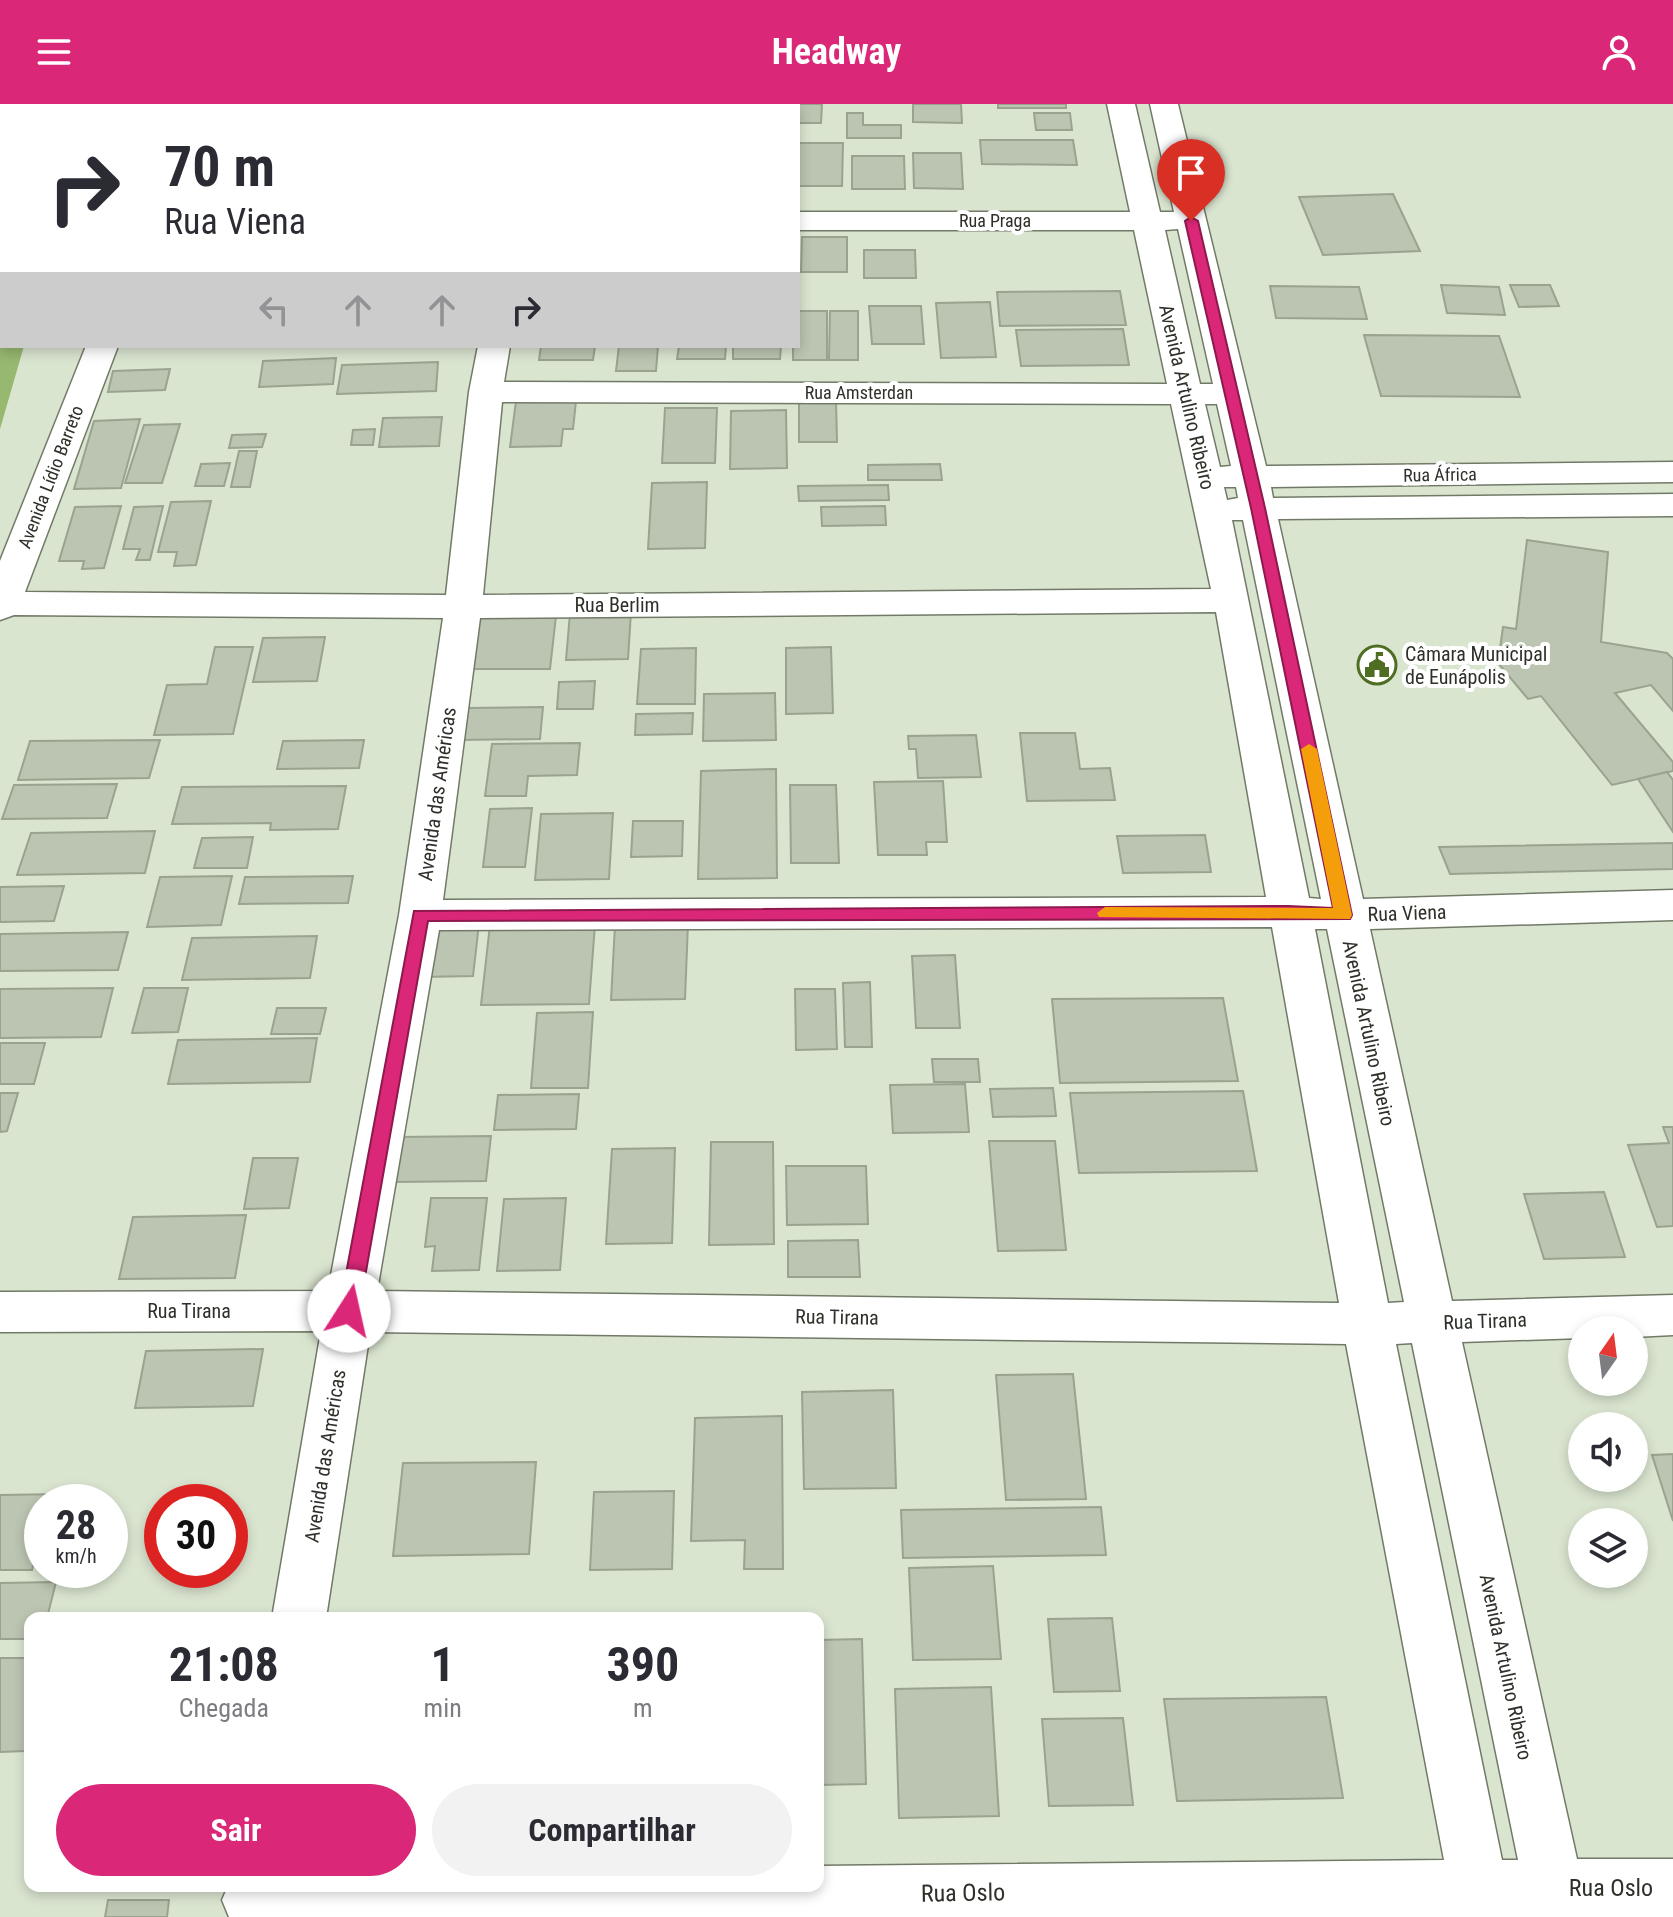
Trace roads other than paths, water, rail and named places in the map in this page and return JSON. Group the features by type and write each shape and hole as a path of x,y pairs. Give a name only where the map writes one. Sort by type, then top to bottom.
{"street":[{"name":"Avenida Artulino Ribeiro","path":"1121,104 1232,600 1288,912 1482,1904"},
{"name":"Avenida Artulino Ribeiro","path":"1164,104 1255,493 1557,1902"},
{"name":"Rua Praga","path":"800,221 1191,221"},
{"name":"Avenida Lídio Barreto","path":"1,606 101,348"},
{"name":"Avenida das Américas","path":"300,1612 349,1311 420,915 463,607 486,392 494,348"},
{"name":"Rua Amsterdan","path":"486,392 1232,394"},
{"name":"Rua África","path":"1210,494 1673,472"},
{"name":"Rua África","path":"1255,493 1673,505"},
{"name":"Rua Berlim","path":"1,606 463,607 1232,600"},
{"name":"Rua Viena","path":"420,915 1288,912 1343,915 1673,905"},
{"name":"Rua Tirana","path":"0,1312 349,1311 1367,1324 1673,1315"},
{"name":"Rua Oslo","path":"252,1901 1482,1904 1557,1902 1673,1888"}],"place":[{"name":"Câmara Municipal de Eunápolis","path":"1377,665"}]}
